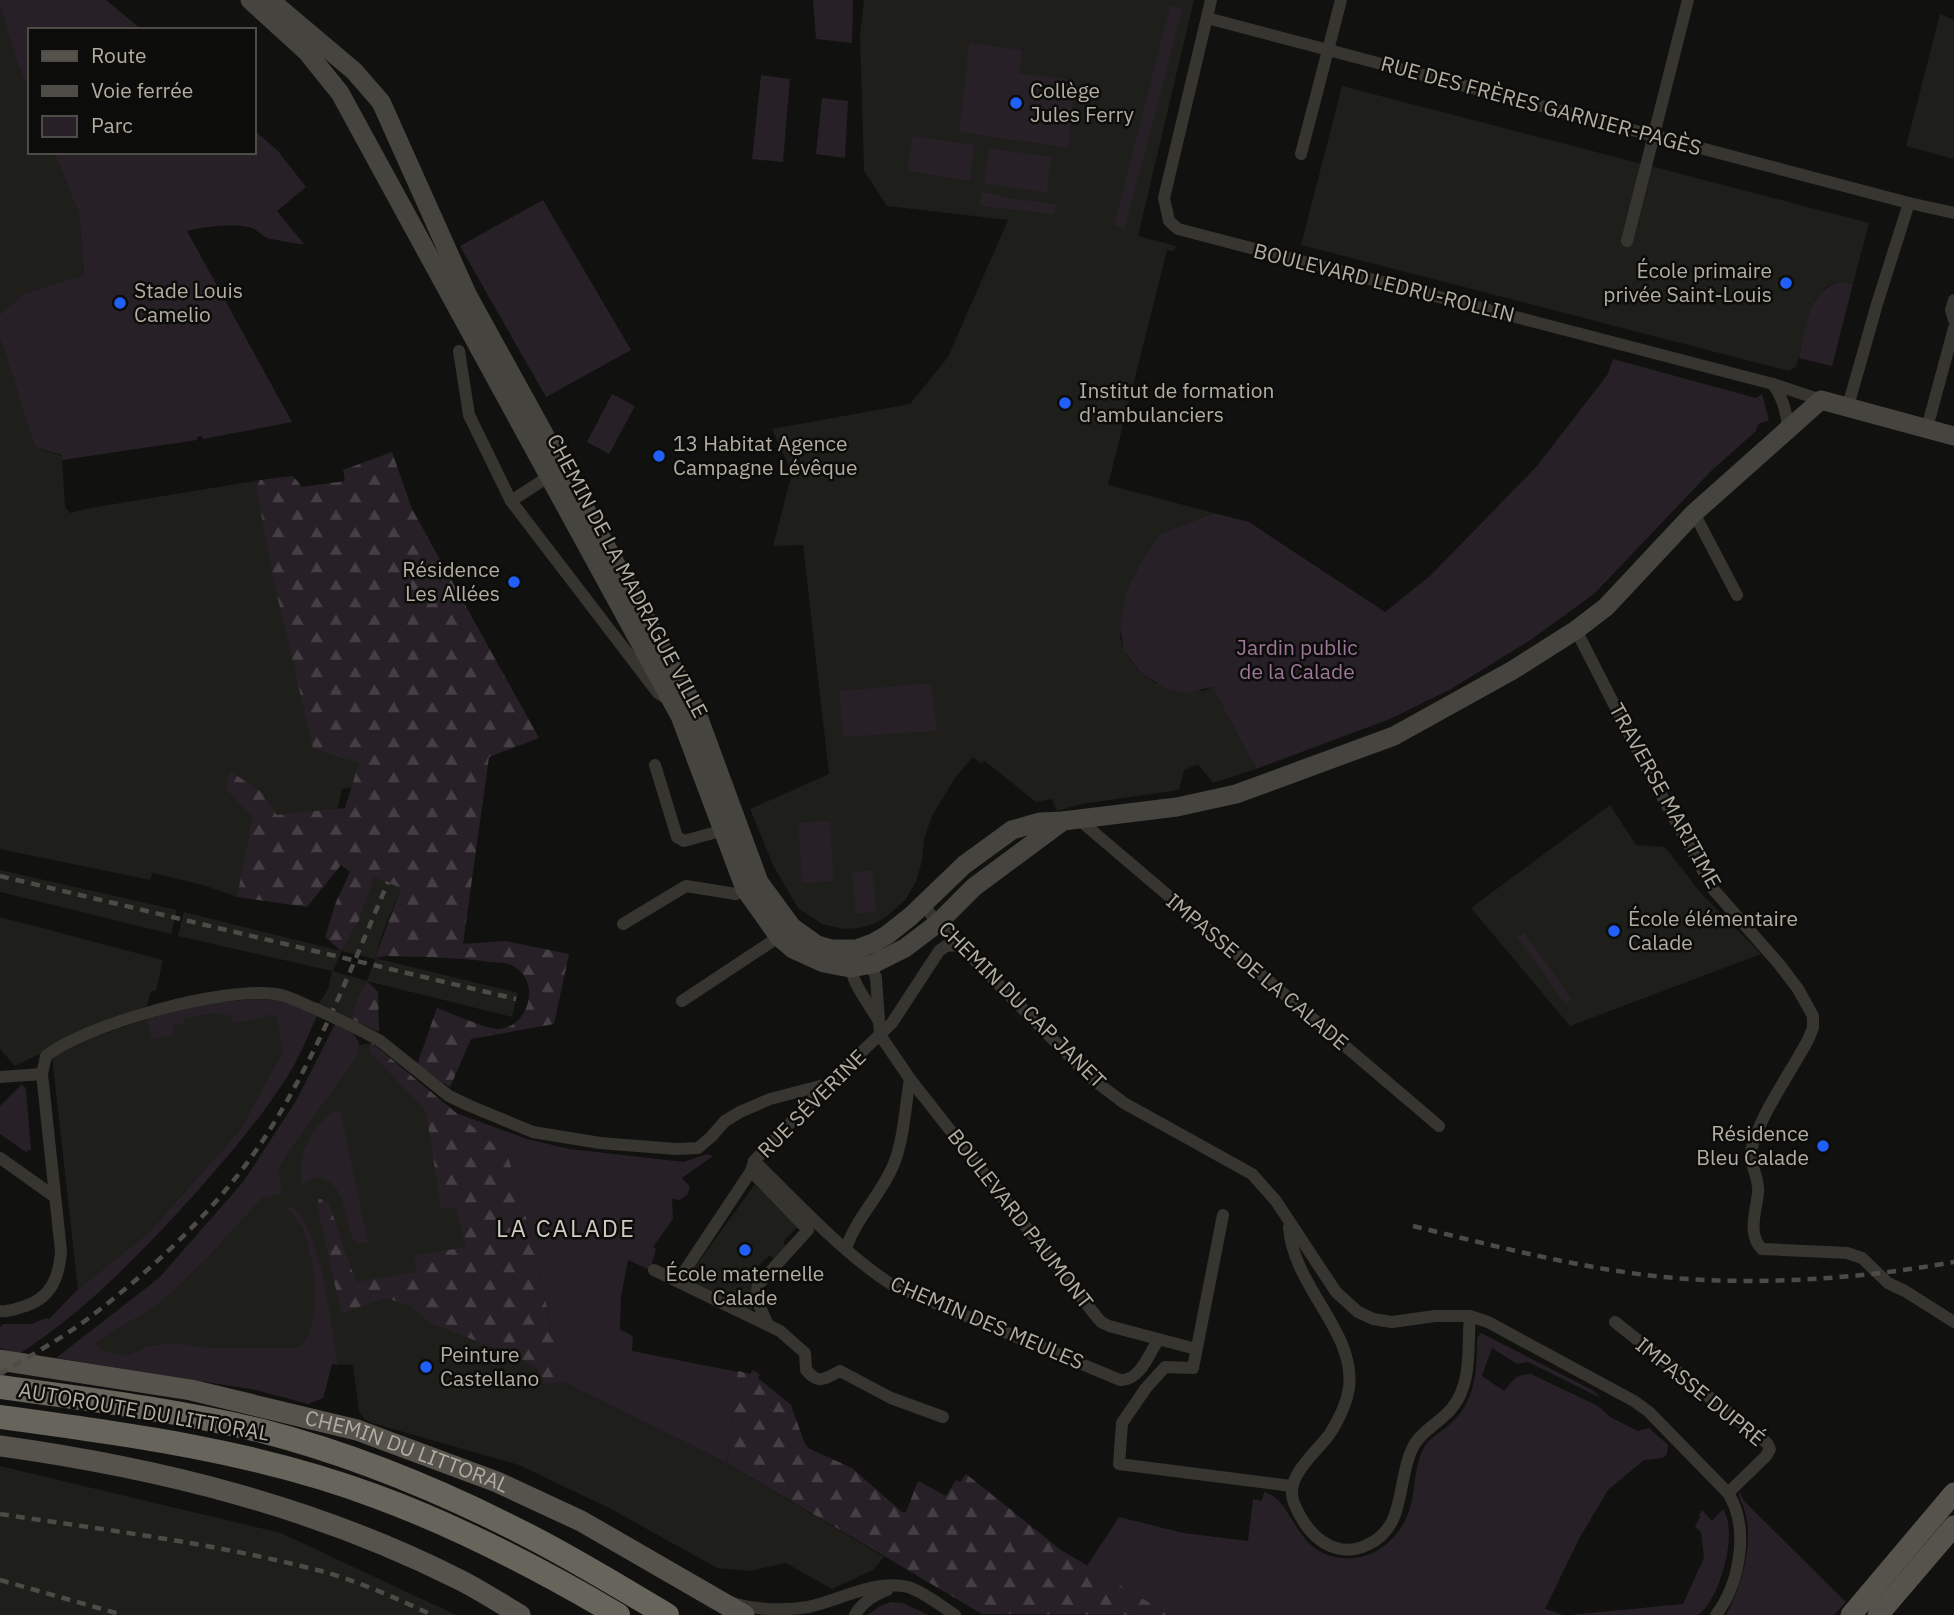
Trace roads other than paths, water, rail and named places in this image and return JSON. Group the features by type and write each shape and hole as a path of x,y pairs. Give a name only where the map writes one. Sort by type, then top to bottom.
{"highway":[{"name":"AUTOROUTE DU LITTORAL","path":"0,1387 170,1412 262,1431 329,1451 474,1508 531,1537 667,1615"},
{"name":"AUTOROUTE DU LITTORAL","path":"0,1417 158,1440 326,1480 383,1499 470,1535 523,1561 618,1615"}],"main road":[{"name":"CHEMIN DU LITTORAL","path":"0,1360 191,1390 357,1430 497,1482 581,1521 744,1615"},
{"path":"0,1446 90,1459 153,1472 277,1506 368,1538 420,1560 463,1581 520,1615"},
{"path":"1851,1615 1954,1493"},
{"path":"1878,1615 1954,1526"}],"street":[{"name":"CHEMIN DE LA MADRAGUE VILLE","path":"250,0 307,52 340,93 640,643 678,695 695,708 752,885"},
{"name":"CHEMIN DE LA MADRAGUE VILLE","path":"270,0 354,71 381,102 467,295 602,540 678,695 724,830 752,885 806,957 824,964 854,958 873,964 905,948 937,923 974,887 1070,820"},
{"name":"BOULEVARD LEDRU-ROLLIN","path":"1212,0 1164,198 1169,221 1178,229 1773,384 1821,400"},
{"path":"1301,154 1341,0"},
{"path":"1627,241 1688,0"},
{"name":"RUE DES FRÈRES GARNIER-PAGÈS","path":"1207,18 1954,213"},
{"path":"372,113 391,123 386,142 363,137 363,120 372,113"},
{"path":"1848,407 1909,202"},
{"path":"1954,300 1951,310 1954,320"},
{"path":"1927,428 1954,328"},
{"path":"459,351 469,415 511,501 658,693 678,695"},
{"path":"1773,384 1780,394 1787,415 1788,429"},
{"path":"878,1020 856,983 854,958 887,935 964,866 1012,830 1041,822 1177,807 1236,794 1394,737 1513,670 1576,630 1606,607 1694,513 1821,400 1927,428 1953,439"},
{"path":"511,501 548,477 562,484 576,510 591,522"},
{"path":"1694,513 1737,595"},
{"path":"592,606 615,597 618,585 601,553 602,540"},
{"name":"TRAVERSE MARITIME","path":"1576,630 1713,889 1779,964 1798,989 1813,1016 1813,1028 1808,1040 1761,1125 1751,1153 1759,1188 1753,1234 1755,1243 1762,1249 1847,1253 1863,1258 1888,1283 1954,1322"},
{"path":"655,765 677,837 684,841 724,830"},
{"name":"IMPASSE DE LA CALADE","path":"1070,820 1439,1126"},
{"path":"623,924 686,886 736,894 752,885"},
{"name":"CHEMIN DU CAP JANET","path":"923,905 937,923 1091,1078 1124,1103 1252,1174 1276,1201 1336,1292 1358,1312 1373,1319 1392,1322 1436,1316 1470,1316 1488,1322 1634,1401 1684,1446 1727,1493 1739,1523 1739,1551 1730,1587 1716,1615"},
{"path":"682,1001 785,932"},
{"path":"880,1035 892,1023 939,951 946,946 959,945"},
{"path":"873,964 880,1035"},
{"path":"0,1311 27,1306 40,1299 53,1288 60,1268 61,1251 41,1074 46,1056 89,1033 169,1006 235,995 264,993 286,997 348,1024 379,1041 449,1096 470,1106 533,1132 600,1143 676,1149 698,1148 712,1137 724,1121 740,1112 771,1099 828,1084"},
{"name":"BOULEVARD PAUMONT","path":"880,1035 910,1079 1101,1322 1196,1349"},
{"name":"RUE SÉVERINE","path":"678,1281 752,1166 828,1084 880,1035"},
{"path":"0,1077 41,1074"},
{"path":"846,1248 856,1224 882,1188 894,1163 910,1079"},
{"path":"0,1158 55,1197"},
{"path":"752,1166 808,1230 758,1285 756,1298 768,1325"},
{"name":"CHEMIN DES MEULES","path":"752,1166 894,1286 1120,1380 1128,1380 1137,1374 1158,1340"},
{"path":"1223,1214 1193,1368 1165,1367 1146,1388 1122,1423 1119,1464 1291,1486"},
{"path":"1289,1223 1290,1244 1297,1266 1343,1346 1349,1376 1349,1389 1331,1432 1291,1486 1293,1501 1303,1520 1322,1542 1332,1547 1361,1548 1379,1538 1395,1517 1414,1443 1452,1409 1465,1383 1470,1316"},
{"path":"654,1270 780,1331 805,1353 806,1370 813,1378 820,1380 840,1371 891,1398 943,1418"},
{"name":"IMPASSE DUPRÉ","path":"1615,1322 1767,1443 1770,1449 1766,1456 1727,1493"},
{"path":"855,1615 874,1595 897,1585"},
{"path":"706,1592 736,1604 789,1609 821,1603 878,1586 897,1585 912,1588 955,1615"}],"railway":[{"path":"0,876 516,999"},
{"path":"0,1374 48,1346 119,1294 167,1252 232,1182 269,1131 303,1071 388,882"},
{"path":"1413,1226 1568,1262 1631,1273 1699,1280 1772,1281 1845,1277 1954,1262"},
{"path":"0,1514 159,1538 278,1560 346,1579 432,1615"},
{"path":"0,1580 123,1615"}],"place":[{"name":"Collège Jules Ferry","path":"1016,103"},
{"name":"École primaire privée Saint-Louis","path":"1786,283"},
{"name":"Stade Louis Camelio","path":"120,303"},
{"name":"Institut de formation d'ambulanciers","path":"1065,403"},
{"name":"13 Habitat Agence Campagne Lévêque","path":"659,456"},
{"name":"Résidence Les Allées","path":"514,582"},
{"name":"École élémentaire Calade","path":"1614,931"},
{"name":"Résidence Bleu Calade","path":"1823,1146"},
{"name":"École maternelle Calade","path":"745,1250"},
{"name":"Peinture Castellano","path":"426,1367"}],"district":[{"name":"LA CALADE","path":"566,1229"}],"park label":[{"name":"Jardin public de la Calade","path":"1297,660"}]}
